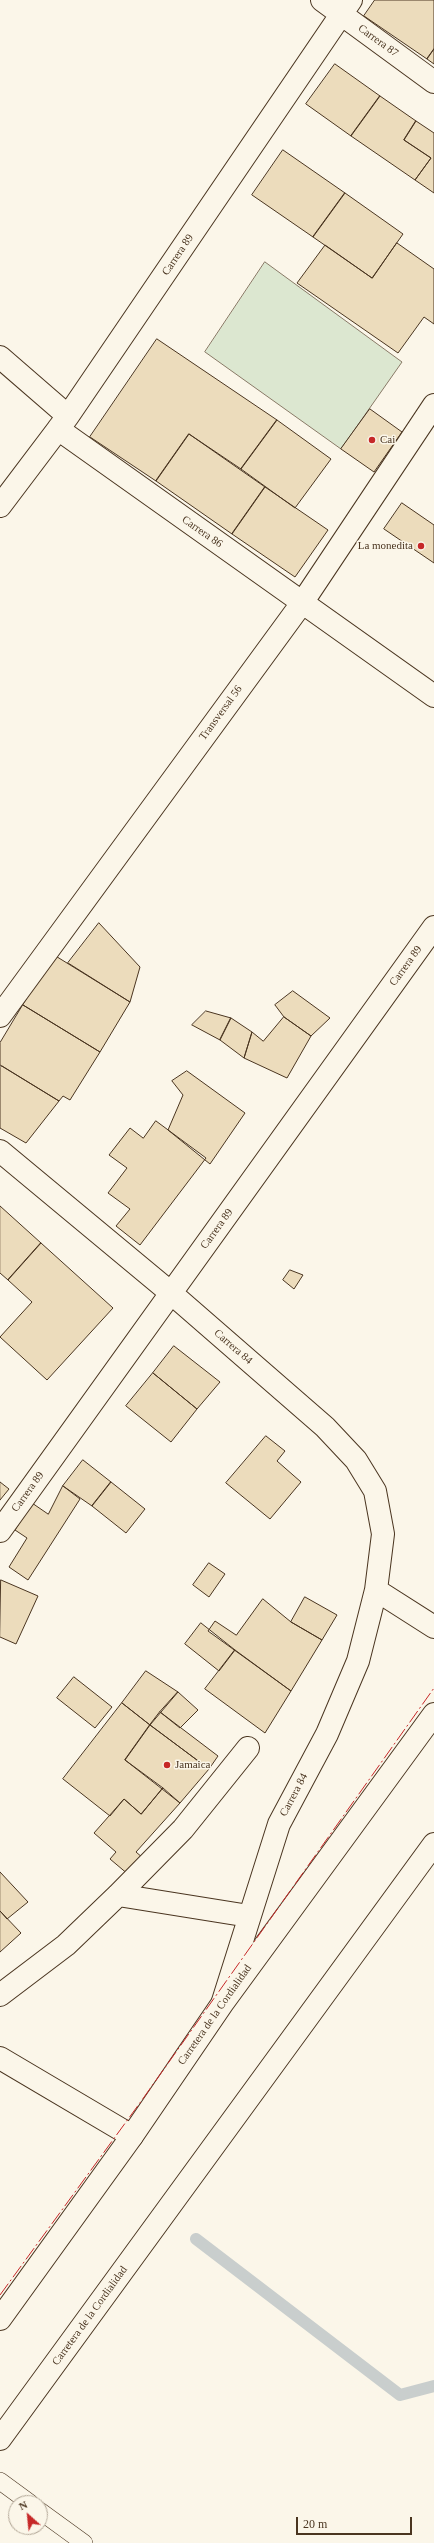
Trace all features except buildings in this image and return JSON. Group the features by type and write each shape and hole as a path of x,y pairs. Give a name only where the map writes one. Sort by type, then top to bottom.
{"main road":[{"name":"Carrera 87","path":"322,0 346,7 434,82"},
{"name":"Carrera 89","path":"0,506 63,423 346,7"},
{"name":"Carrera 86","path":"0,357 63,423 302,603 434,696"},
{"name":"Transversal 56","path":"0,1016 302,603 434,405"},
{"name":"Carrera 89","path":"0,1531 434,927"},
{"name":"Carrera 84","path":"0,1152 171,1293 325,1427 356,1460 375,1491 383,1534 376,1590 358,1661 326,1734 279,1824 222,2004"},
{"path":"376,1590 434,1627"},
{"name":"Carretera de la Cordialidad","path":"2,2312 132,2136 222,2004 434,1714"},
{"path":"0,1995 66,1945 118,1895 184,1829 248,1748"},
{"name":"Carretera de la Cordialidad","path":"0,2439 434,1844"},
{"path":"118,1895 249,1916"},
{"path":"0,2058 132,2136"}],"lane":[{"path":"0,2481 19,2495"},
{"path":"48,2517 84,2543"}],"green space":[{"path":"265,262 402,362 341,449 205,352"}],"waterway":[{"path":"196,2239 400,2395 434,2386"}],"power":[{"path":"0,2295 142,2100 434,1688"}],"place":[{"name":"Cai","path":"372,440"},
{"name":"La monedita","path":"421,546"},
{"name":"Jamaica","path":"167,1765"}]}
